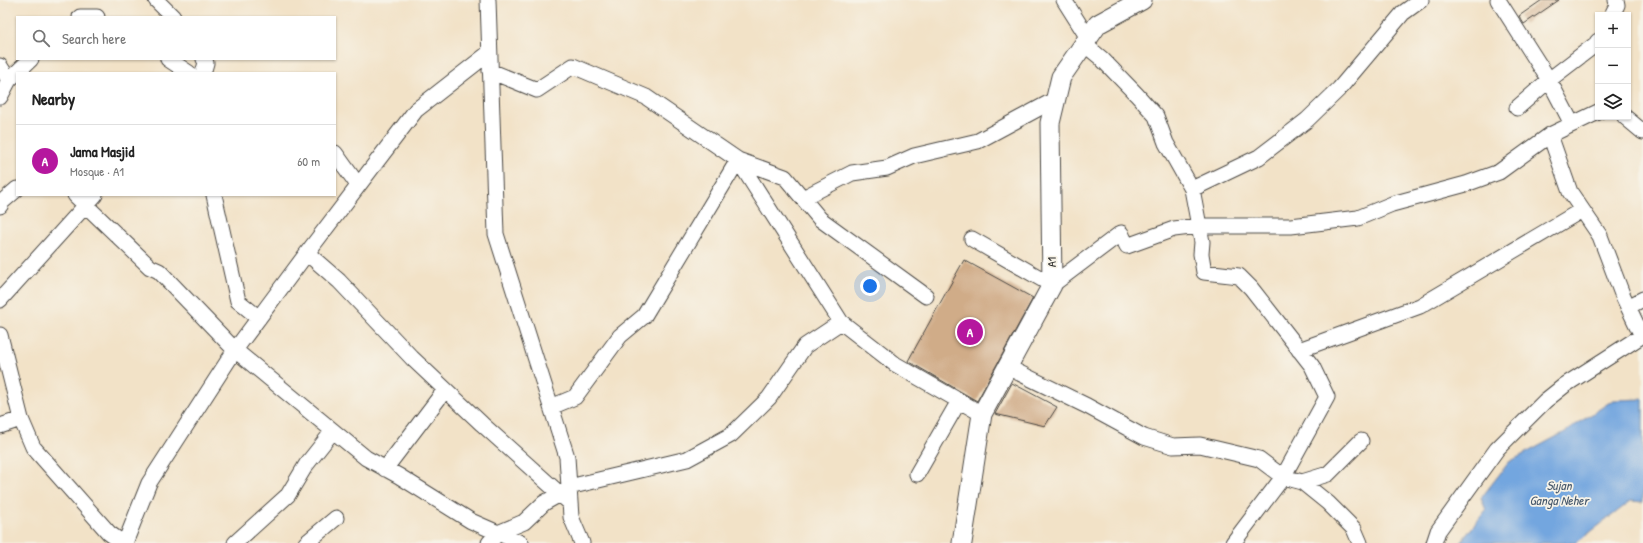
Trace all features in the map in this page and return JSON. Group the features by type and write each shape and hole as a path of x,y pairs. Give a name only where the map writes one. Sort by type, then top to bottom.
{"main road":[{"name":"A1","path":"962,543 982,414 1052,285 1050,123 1061,77 1098,24 1142,0"}],"street":[{"path":"156,0 172,16"},
{"path":"488,0 496,234 567,457 566,495 570,517 582,543"},
{"path":"1064,0 1086,41 1156,116 1166,142 1192,188 1202,242 1201,254 1204,272 1239,276 1251,288 1312,366 1327,397 1283,477 1233,543"},
{"path":"1192,188 1259,157 1307,120 1339,89 1403,13 1421,0"},
{"path":"1498,0 1549,80 1572,124"},
{"path":"1613,12 1617,4 1616,0"},
{"path":"1517,108 1549,80 1595,45"},
{"path":"0,335 21,420 33,447 109,533 124,543 149,483 235,350 307,253 416,110 490,53"},
{"path":"17,72 30,60"},
{"path":"170,60 188,72"},
{"path":"203,72 206,63 204,60"},
{"path":"0,66 9,80"},
{"path":"490,71 537,90 573,66 646,97 738,160 785,177 820,219 926,296"},
{"path":"0,97 9,80 16,73"},
{"path":"803,198 852,173 887,168 914,156 978,141 1056,99"},
{"path":"972,240 1052,285 1121,233 1127,246 1174,229 1199,226 1291,226 1358,218 1392,204 1466,184 1499,172 1550,135 1595,113"},
{"path":"1629,120 1643,132"},
{"path":"1434,543 1438,531 1497,449 1545,401 1565,385 1643,336 1628,307 1600,236 1570,192 1550,135"},
{"path":"336,154 358,185"},
{"path":"738,160 841,322 895,364 982,414"},
{"path":"551,407 575,397 620,336 644,316 738,160"},
{"path":"1,203 16,190"},
{"path":"214,196 238,301 259,318"},
{"path":"0,300 85,198 150,267 160,271 235,350 366,458 470,521 494,538 521,543"},
{"path":"1299,350 1420,306 1582,210"},
{"path":"307,253 338,281 445,390 482,424 566,495"},
{"path":"1628,307 1643,299"},
{"path":"494,538 524,522 544,503 687,459 731,434 768,398 805,346 841,322"},
{"path":"1007,367 1144,436 1173,446 1200,445 1259,459 1283,477 1302,482 1328,503 1354,529 1360,543"},
{"path":"385,469 445,390"},
{"path":"918,474 958,401"},
{"path":"0,426 21,420"},
{"path":"235,543 288,495 306,465 333,431"},
{"path":"1302,482 1328,474 1361,441"},
{"path":"306,543 336,518"}],"water":[{"name":"Sujan Ganga Neher","path":"1643,399 1643,502 1631,501 1576,543 1460,543 1486,510 1481,498 1509,462 1565,432 1613,400"}],"building":[{"path":"1542,0 1559,0 1524,24 1519,16"},
{"path":"964,260 1033,298 977,401 908,361"},
{"path":"1012,383 1057,407 1045,426 995,414"}],"place":[{"name":"Jama Masjid","path":"970,332"}]}
